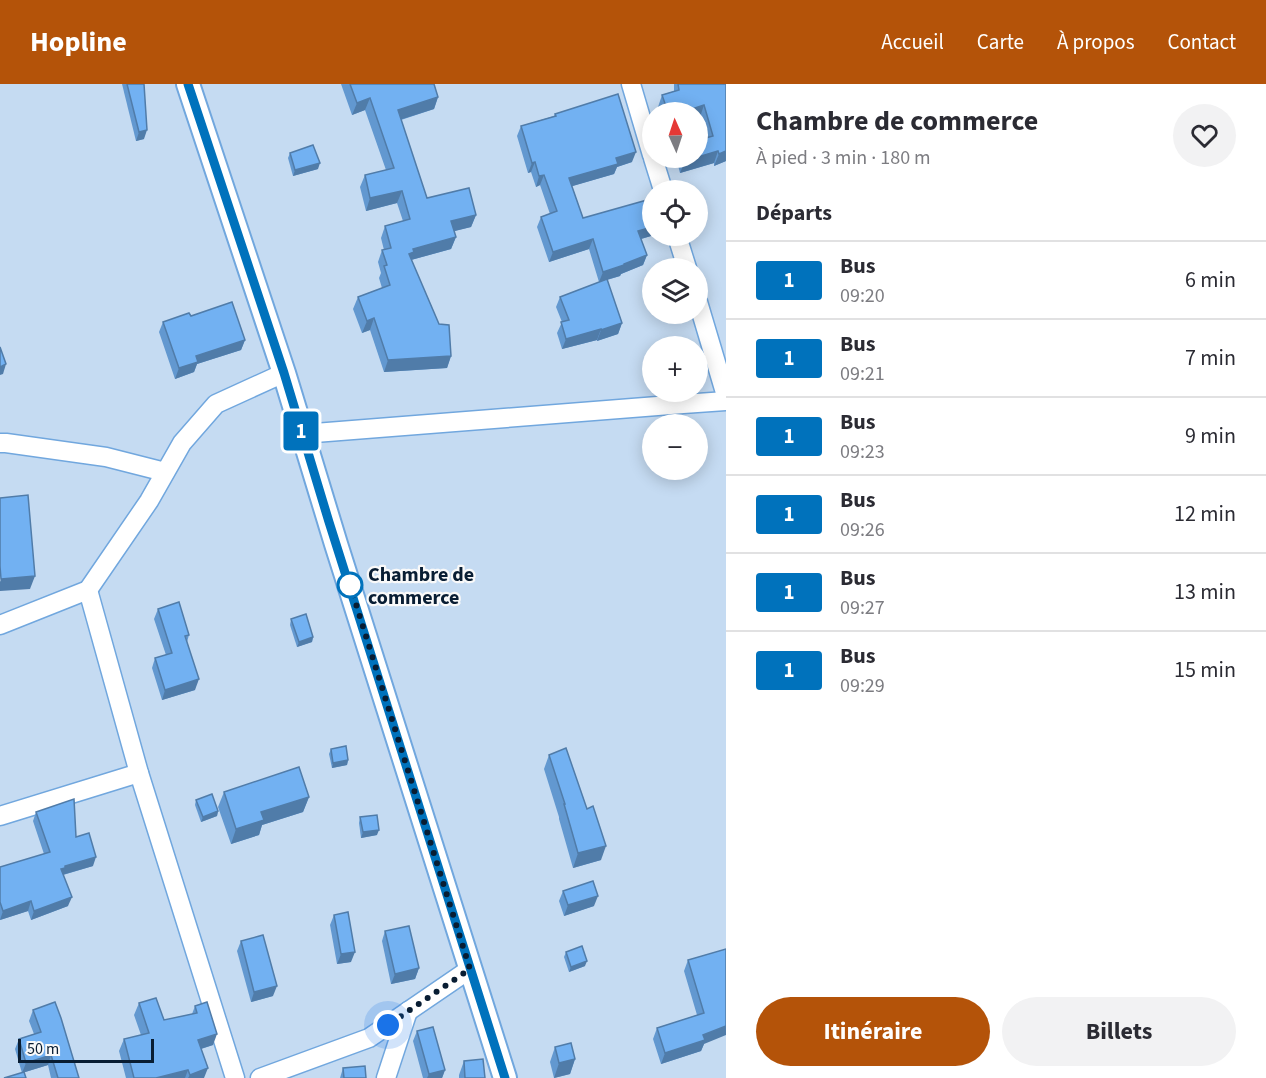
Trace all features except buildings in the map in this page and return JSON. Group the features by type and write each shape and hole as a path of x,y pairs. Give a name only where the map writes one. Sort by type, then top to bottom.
{"main road":[{"path":"188,84 284,373 506,1078"}],"street":[{"path":"631,84 642,120"},
{"path":"705,324 726,396"},
{"path":"0,625 88,590 149,501 182,443 216,404 284,373"},
{"path":"302,434 726,401"},
{"path":"0,443 106,457 165,472"},
{"path":"88,590 139,773 235,1078"},
{"path":"0,816 139,773"},
{"path":"260,1078 369,1038 470,969"},
{"path":"386,1078 408,1011"}],"bus line":[{"name":"1","path":"188,84 284,373 505,1078"}],"place":[{"name":"Chambre de commerce","path":"350,585"}],"route":[{"path":"350,585 470,969 388,1025"}]}
